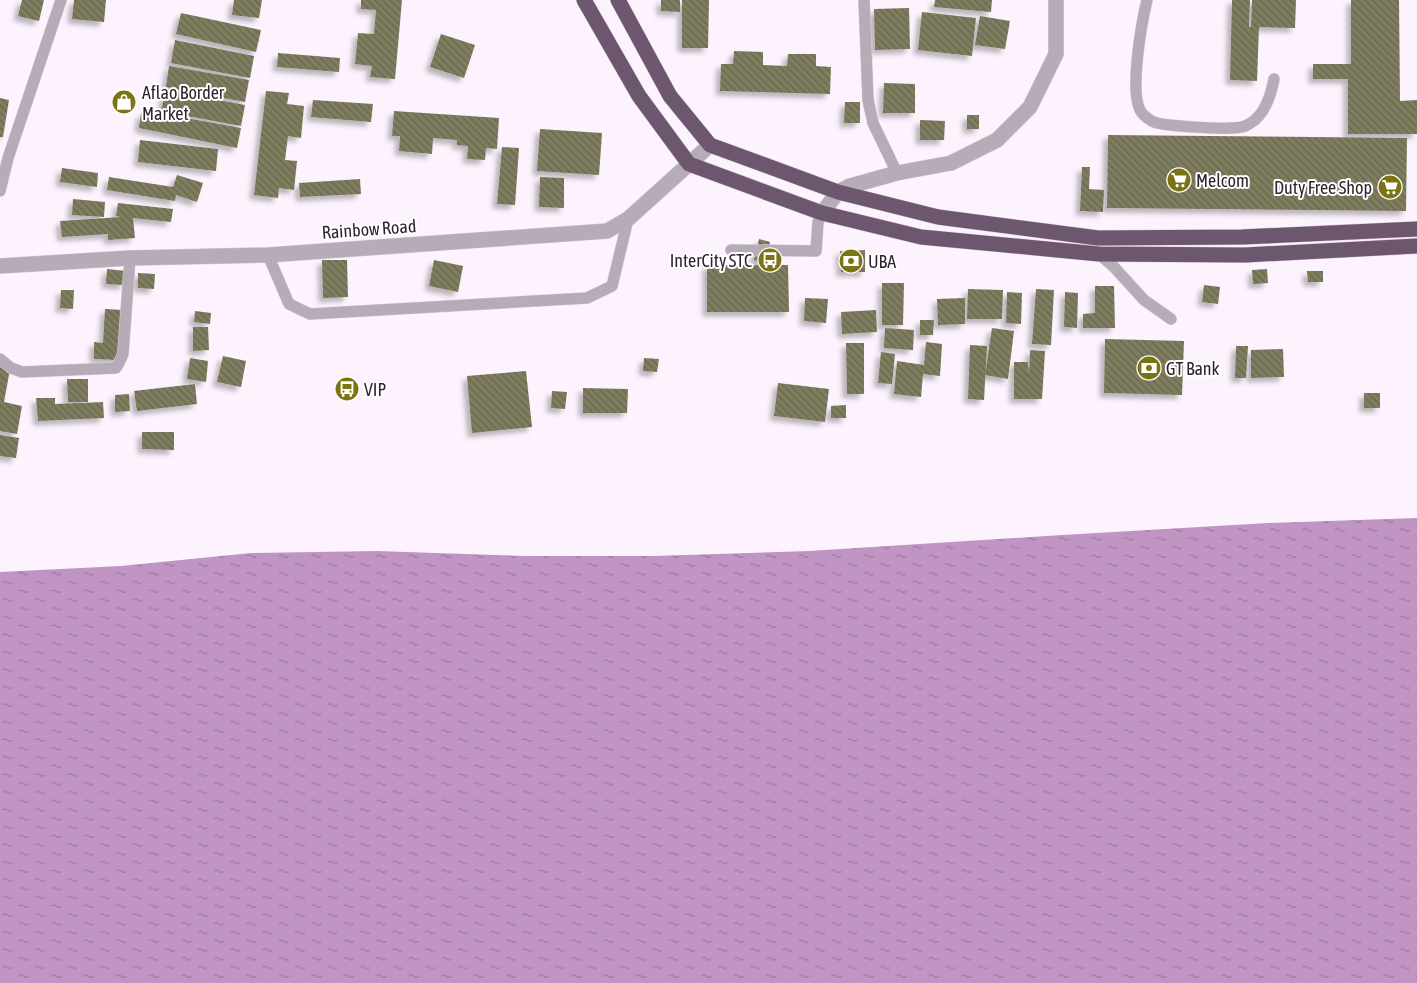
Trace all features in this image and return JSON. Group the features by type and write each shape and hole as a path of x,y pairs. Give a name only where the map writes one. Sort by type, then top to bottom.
{"highway":[{"path":"584,0 638,96 689,164 822,213 922,237 1099,254 1245,255 1417,246"},
{"path":"618,0 670,96 710,145 838,192 938,217 1098,238 1242,237 1417,229"}],"street":[{"path":"822,213 838,192 850,186 897,173 951,164 997,140 1030,107 1056,54 1056,0"},
{"name":"Rainbow Road","path":"0,266 130,258 268,255 607,231 628,220 710,145"}],"lane":[{"path":"0,191 4,157 61,0"},
{"path":"864,0 868,100 873,123 897,173"},
{"path":"1147,0 1141,30 1136,95 1141,112 1154,122 1169,125 1229,128 1249,125 1263,111 1272,92 1274,79"},
{"path":"731,250 816,251 818,222 822,213"},
{"path":"268,255 289,304 310,314 587,298 612,286 628,220"},
{"path":"1099,254 1114,267 1144,300 1170,319"},
{"path":"0,359 11,368 22,372 116,368 122,354 130,258"}],"water":[{"path":"1417,518 1417,983 0,983 0,572 121,566 251,553 377,551 526,556 654,556 809,551 1268,523"}],"building":[{"path":"22,0 44,0 39,21 18,16"},
{"path":"74,0 106,0 104,22 72,19"},
{"path":"234,0 262,0 259,18 232,15"},
{"path":"361,0 402,0 395,79 370,77 372,66 355,64 358,33 374,34 376,10 361,9"},
{"path":"661,0 680,0 680,12 661,11"},
{"path":"682,0 709,0 708,48 682,48"},
{"path":"935,0 992,0 991,12 934,7"},
{"path":"1232,0 1250,0 1249,27 1251,27 1252,0 1296,0 1295,28 1259,27 1257,81 1230,80"},
{"path":"1351,0 1399,0 1400,101 1417,100 1417,134 1348,134 1348,79 1313,79 1313,64 1351,64"},
{"path":"909,8 910,49 875,50 874,9"},
{"path":"922,12 976,18 972,56 918,50"},
{"path":"181,13 261,30 256,52 176,34"},
{"path":"980,16 1010,21 1005,49 975,45"},
{"path":"441,34 475,45 464,78 430,67"},
{"path":"175,40 254,56 250,78 171,63"},
{"path":"734,51 763,52 763,65 787,66 788,54 816,54 816,66 831,67 830,94 720,91 721,64 733,64"},
{"path":"278,53 340,58 339,72 277,67"},
{"path":"169,66 249,80 245,102 166,87"},
{"path":"884,83 915,84 915,113 883,113"},
{"path":"166,90 245,105 241,126 161,111"},
{"path":"266,91 289,93 287,104 304,106 301,138 288,136 285,160 297,161 294,190 279,188 278,198 254,195"},
{"path":"0,98 9,100 3,137 0,137"},
{"path":"313,100 373,104 371,122 311,117"},
{"path":"845,102 860,102 860,123 844,123"},
{"path":"394,111 499,118 497,149 486,148 485,160 467,159 468,146 457,145 457,140 433,138 432,154 399,151 400,136 392,136"},
{"path":"141,113 158,115 158,113 241,128 237,148 139,128"},
{"path":"967,115 979,115 979,129 967,129"},
{"path":"920,120 945,121 944,140 920,140"},
{"path":"540,129 602,133 599,175 537,171"},
{"path":"1108,135 1407,138 1406,211 1107,208"},
{"path":"140,140 218,149 216,171 138,162"},
{"path":"502,147 519,148 515,205 497,204"},
{"path":"1082,167 1090,167 1089,189 1104,190 1103,212 1080,211"},
{"path":"62,168 98,173 97,187 60,182"},
{"path":"177,175 203,183 197,202 176,195 175,201 107,190 109,177 173,187"},
{"path":"540,177 564,178 564,208 539,207"},
{"path":"360,179 361,194 300,197 299,183"},
{"path":"73,199 105,202 104,217 72,215"},
{"path":"118,203 173,209 171,222 133,218 135,238 108,240 108,234 62,237 60,221 121,217 116,216"},
{"path":"759,239 770,242 765,263 754,260"},
{"path":"865,250 865,272 841,272 840,251"},
{"path":"322,260 347,260 348,297 323,298"},
{"path":"434,260 463,266 458,292 429,286"},
{"path":"707,265 788,265 789,312 707,312"},
{"path":"107,269 126,271 124,285 106,284"},
{"path":"1267,269 1268,283 1253,284 1252,270"},
{"path":"1307,271 1323,271 1323,282 1308,282"},
{"path":"138,273 155,274 154,289 138,288"},
{"path":"882,283 904,283 903,325 882,325"},
{"path":"1204,285 1220,287 1218,304 1202,302"},
{"path":"1095,286 1114,286 1115,328 1083,328 1083,314 1095,313"},
{"path":"968,289 1003,290 1002,319 967,319"},
{"path":"1036,289 1054,290 1051,345 1032,344"},
{"path":"61,290 74,290 73,309 60,308"},
{"path":"1007,292 1022,293 1021,324 1006,323"},
{"path":"1065,292 1078,293 1077,328 1064,327"},
{"path":"805,298 828,299 826,323 804,321"},
{"path":"965,298 965,324 938,325 937,299"},
{"path":"105,309 123,310 120,360 94,359 94,342 103,343"},
{"path":"876,310 877,332 842,334 841,312"},
{"path":"195,311 211,313 210,324 194,322"},
{"path":"920,320 934,320 933,335 920,335"},
{"path":"193,327 208,327 209,350 193,351"},
{"path":"885,328 914,330 913,350 884,348"},
{"path":"992,328 1014,331 1008,379 985,375"},
{"path":"1105,339 1184,341 1182,395 1104,393"},
{"path":"926,342 942,344 940,376 923,374 921,397 894,394 897,361 924,365"},
{"path":"846,343 864,343 864,394 847,394"},
{"path":"970,345 987,346 984,400 968,399"},
{"path":"1236,346 1248,346 1246,378 1235,378"},
{"path":"1283,349 1284,377 1251,378 1251,350"},
{"path":"1030,350 1045,351 1042,399 1014,399 1014,362 1028,362 1029,374"},
{"path":"881,352 895,354 892,384 878,383"},
{"path":"223,356 246,361 241,387 217,382"},
{"path":"190,358 208,361 206,382 187,379"},
{"path":"644,358 659,359 657,372 643,371"},
{"path":"0,367 10,369 4,402 22,406 17,434 0,431"},
{"path":"526,371 532,427 472,433 467,376"},
{"path":"67,379 88,379 88,402 68,402"},
{"path":"778,383 829,389 825,422 774,416"},
{"path":"195,384 197,404 137,411 134,391"},
{"path":"583,388 628,389 627,413 583,413"},
{"path":"552,391 567,392 565,409 551,408"},
{"path":"1364,393 1380,393 1380,408 1364,408"},
{"path":"129,394 130,411 115,412 115,395"},
{"path":"36,398 55,398 55,404 103,402 104,418 38,421"},
{"path":"846,405 846,418 831,418 831,406"},
{"path":"142,432 174,432 174,450 142,449"},
{"path":"0,435 19,438 16,458 0,456"}],"place":[{"name":"Aflao Border Market","path":"124,102"},
{"name":"Melcom","path":"1179,180"},
{"name":"Duty Free Shop","path":"1390,187"},
{"name":"InterCity STC","path":"770,260"},
{"name":"UBA","path":"851,261"},
{"name":"GT Bank","path":"1149,368"},
{"name":"VIP","path":"347,389"}]}
